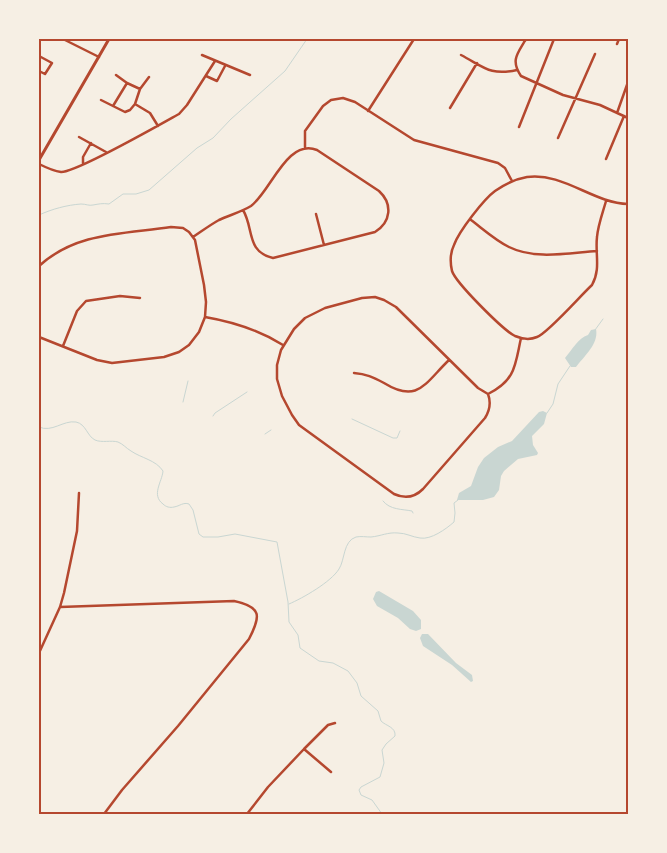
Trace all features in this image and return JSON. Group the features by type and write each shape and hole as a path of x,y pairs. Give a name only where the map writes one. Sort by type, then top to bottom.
{"street":[{"path":"62,39 99,57"},
{"path":"109,39 39,162 60,172 65,172 83,164 158,126 184,110 215,61"},
{"path":"368,110 414,39"},
{"path":"521,39 526,40 515,62 521,76 536,84 575,99 600,105 628,118"},
{"path":"519,128 554,39"},
{"path":"616,44 619,39"},
{"path":"558,138 595,54"},
{"path":"202,55 250,75"},
{"path":"461,55 496,73 517,70"},
{"path":"39,56 52,63 45,74 39,71"},
{"path":"450,108 477,64"},
{"path":"206,76 217,81 225,66"},
{"path":"116,75 140,89"},
{"path":"101,100 125,112 130,110 135,104 140,89 149,76"},
{"path":"617,113 628,82"},
{"path":"113,106 127,83"},
{"path":"304,148 306,129 328,101 346,98 414,140 498,163 505,168 512,181"},
{"path":"135,104 150,112 158,126"},
{"path":"606,158 624,116"},
{"path":"80,137 106,152"},
{"path":"83,164 83,158 91,144"},
{"path":"193,237 214,223 243,210 262,196 289,156 304,148 318,151 379,191 385,197 389,208 385,224 375,232 276,258 259,252 254,245 248,219 243,210"},
{"path":"606,201 597,234 597,271 592,285 542,334 532,338 521,338 513,335 463,288 454,275 451,259 453,246 489,196 501,186 512,181 532,177 548,178 606,201 628,204"},
{"path":"316,214 324,245"},
{"path":"471,220 504,244 524,253 597,251"},
{"path":"39,266 62,248 77,242 176,227 186,230 193,237 197,247 206,302 205,317 199,332 192,342 179,352 164,357 109,363 39,337"},
{"path":"63,346 77,311 86,301 120,296 140,298"},
{"path":"372,297 394,305 449,360 478,388 488,394 490,406 487,416 440,470 418,494 409,497 398,496 321,442 296,421 278,385 278,361 284,346 300,323 314,312 362,298 372,297"},
{"path":"205,317 246,326 284,346"},
{"path":"488,394 500,387 512,376 516,367 521,338"},
{"path":"354,373 370,375 398,391 409,393 422,387 449,360"},
{"path":"39,653 60,607 77,531 79,493"},
{"path":"60,607 234,601 249,604 257,615 255,627 249,639 104,814"},
{"path":"247,814 268,787 304,748 328,725 335,723"},
{"path":"304,748 331,772"}],"shaded area":[{"path":"596,329 595,340 590,350 576,367 571,367 565,358 578,341 588,335 591,330"},
{"path":"539,412 547,413 544,424 532,436 537,455 518,459 504,471 501,476 499,490 494,497 483,500 457,500 459,493 471,486 478,467 484,458 498,447 512,441"},
{"path":"379,591 413,611 421,620 421,629 416,631 410,629 398,618 377,606 373,599 376,592"},
{"path":"422,634 428,634 456,663 472,675 473,681 471,682 452,665 423,646 420,638"}],"waterway":[{"path":"39,215 70,205 109,204 123,194 136,194 149,190 197,148 213,138 231,119 285,71 307,39"},
{"path":"595,330 603,319"},
{"path":"547,413 553,404 558,384 570,366"},
{"path":"183,402 188,381"},
{"path":"213,416 247,392"},
{"path":"352,419 393,438 397,438 400,431"},
{"path":"39,427 53,428 76,422 82,425 95,440 118,442 156,464 163,471 157,493 158,497 167,507 176,507 185,503 189,504 193,510 199,534 203,537 235,534 277,542 288,602 289,622 298,635 300,648 319,661 333,663 348,671 357,683 361,696 378,711 381,721 395,733 395,736 382,750 384,763 380,777 359,790 361,795 372,800 382,814"},
{"path":"265,434 271,430"},
{"path":"289,604 316,589 335,574 341,565 346,547 352,539 394,533 420,538 433,536 454,522 454,503 458,500"},
{"path":"383,501 393,508 412,511 413,513"}]}
